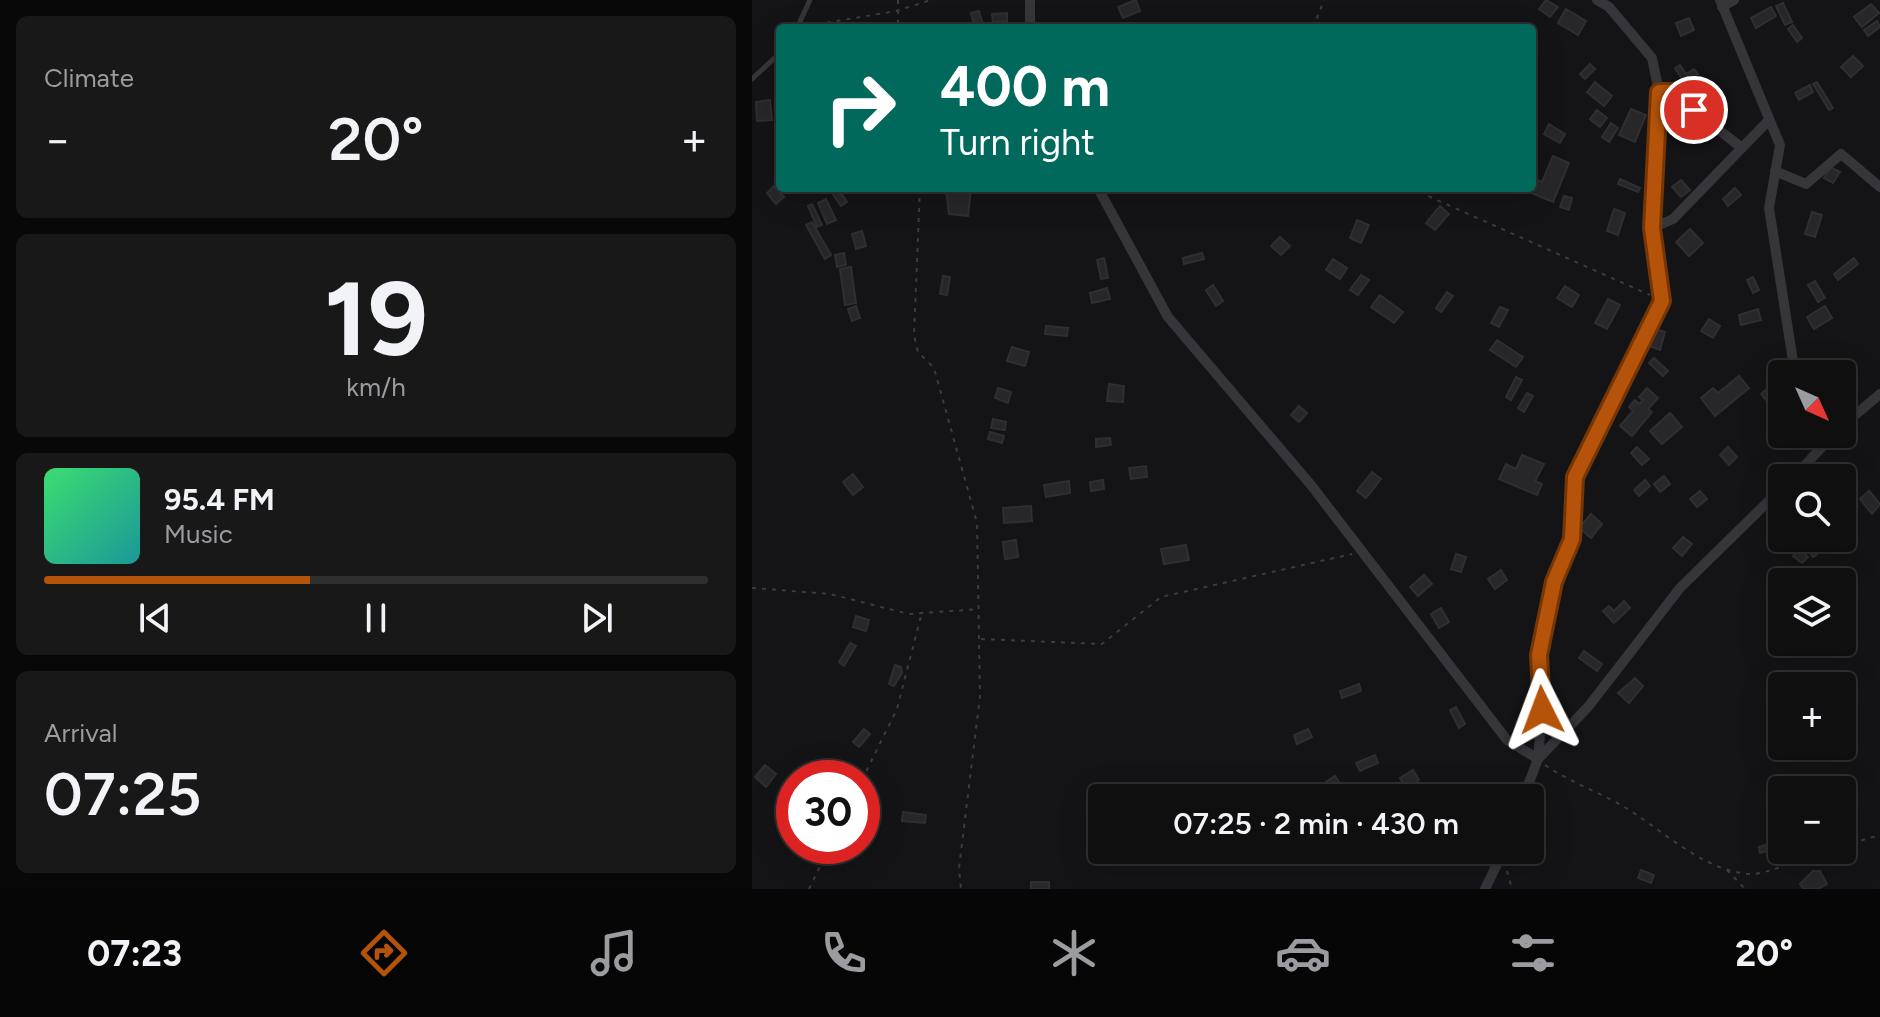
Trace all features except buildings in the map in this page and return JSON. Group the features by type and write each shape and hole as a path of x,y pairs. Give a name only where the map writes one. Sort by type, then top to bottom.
{"street":[{"path":"1030,0 1030,24"},
{"path":"1528,784 1538,759 1542,710 1539,655 1554,582 1572,539 1575,477 1662,301 1652,228 1659,92 1652,58 1609,7 1597,0"},
{"path":"1734,0 1721,3 1780,145 1769,208 1793,360"},
{"path":"1659,92 1670,92 1742,148"},
{"path":"1652,228 1673,219 1769,120"},
{"path":"1775,171 1806,184 1841,154 1880,187"},
{"path":"1100,192 1168,317 1311,485 1507,740 1538,759"},
{"path":"1856,414 1880,394"},
{"path":"1806,464 1821,448"},
{"path":"1538,759 1588,707 1680,588 1768,502"},
{"path":"1485,889 1497,864"}],"lane":[{"path":"799,24 810,0"},
{"path":"752,79 776,57"}],"path":[{"path":"898,0 898,24"},
{"path":"820,24 896,11 931,0"},
{"path":"1315,24 1324,0"},
{"path":"920,192 914,335 918,352 934,368 977,523 980,696 959,868 961,889"},
{"path":"1419,192 1662,301"},
{"path":"981,639 1068,640 1102,644 1161,597 1361,552"},
{"path":"752,588 830,594 921,615 980,608"},
{"path":"872,760 897,709 921,615"},
{"path":"1538,759 1567,780 1626,808 1687,850 1726,870 1745,889"},
{"path":"1856,842 1880,835"},
{"path":"809,889 821,864"},
{"path":"1506,864 1512,889"},
{"path":"1726,870 1754,874 1784,864"}],"route":[{"path":"1542,710 1539,655 1554,582 1572,539 1575,477 1662,301 1652,228 1659,92 1670,92 1694,110"}]}
